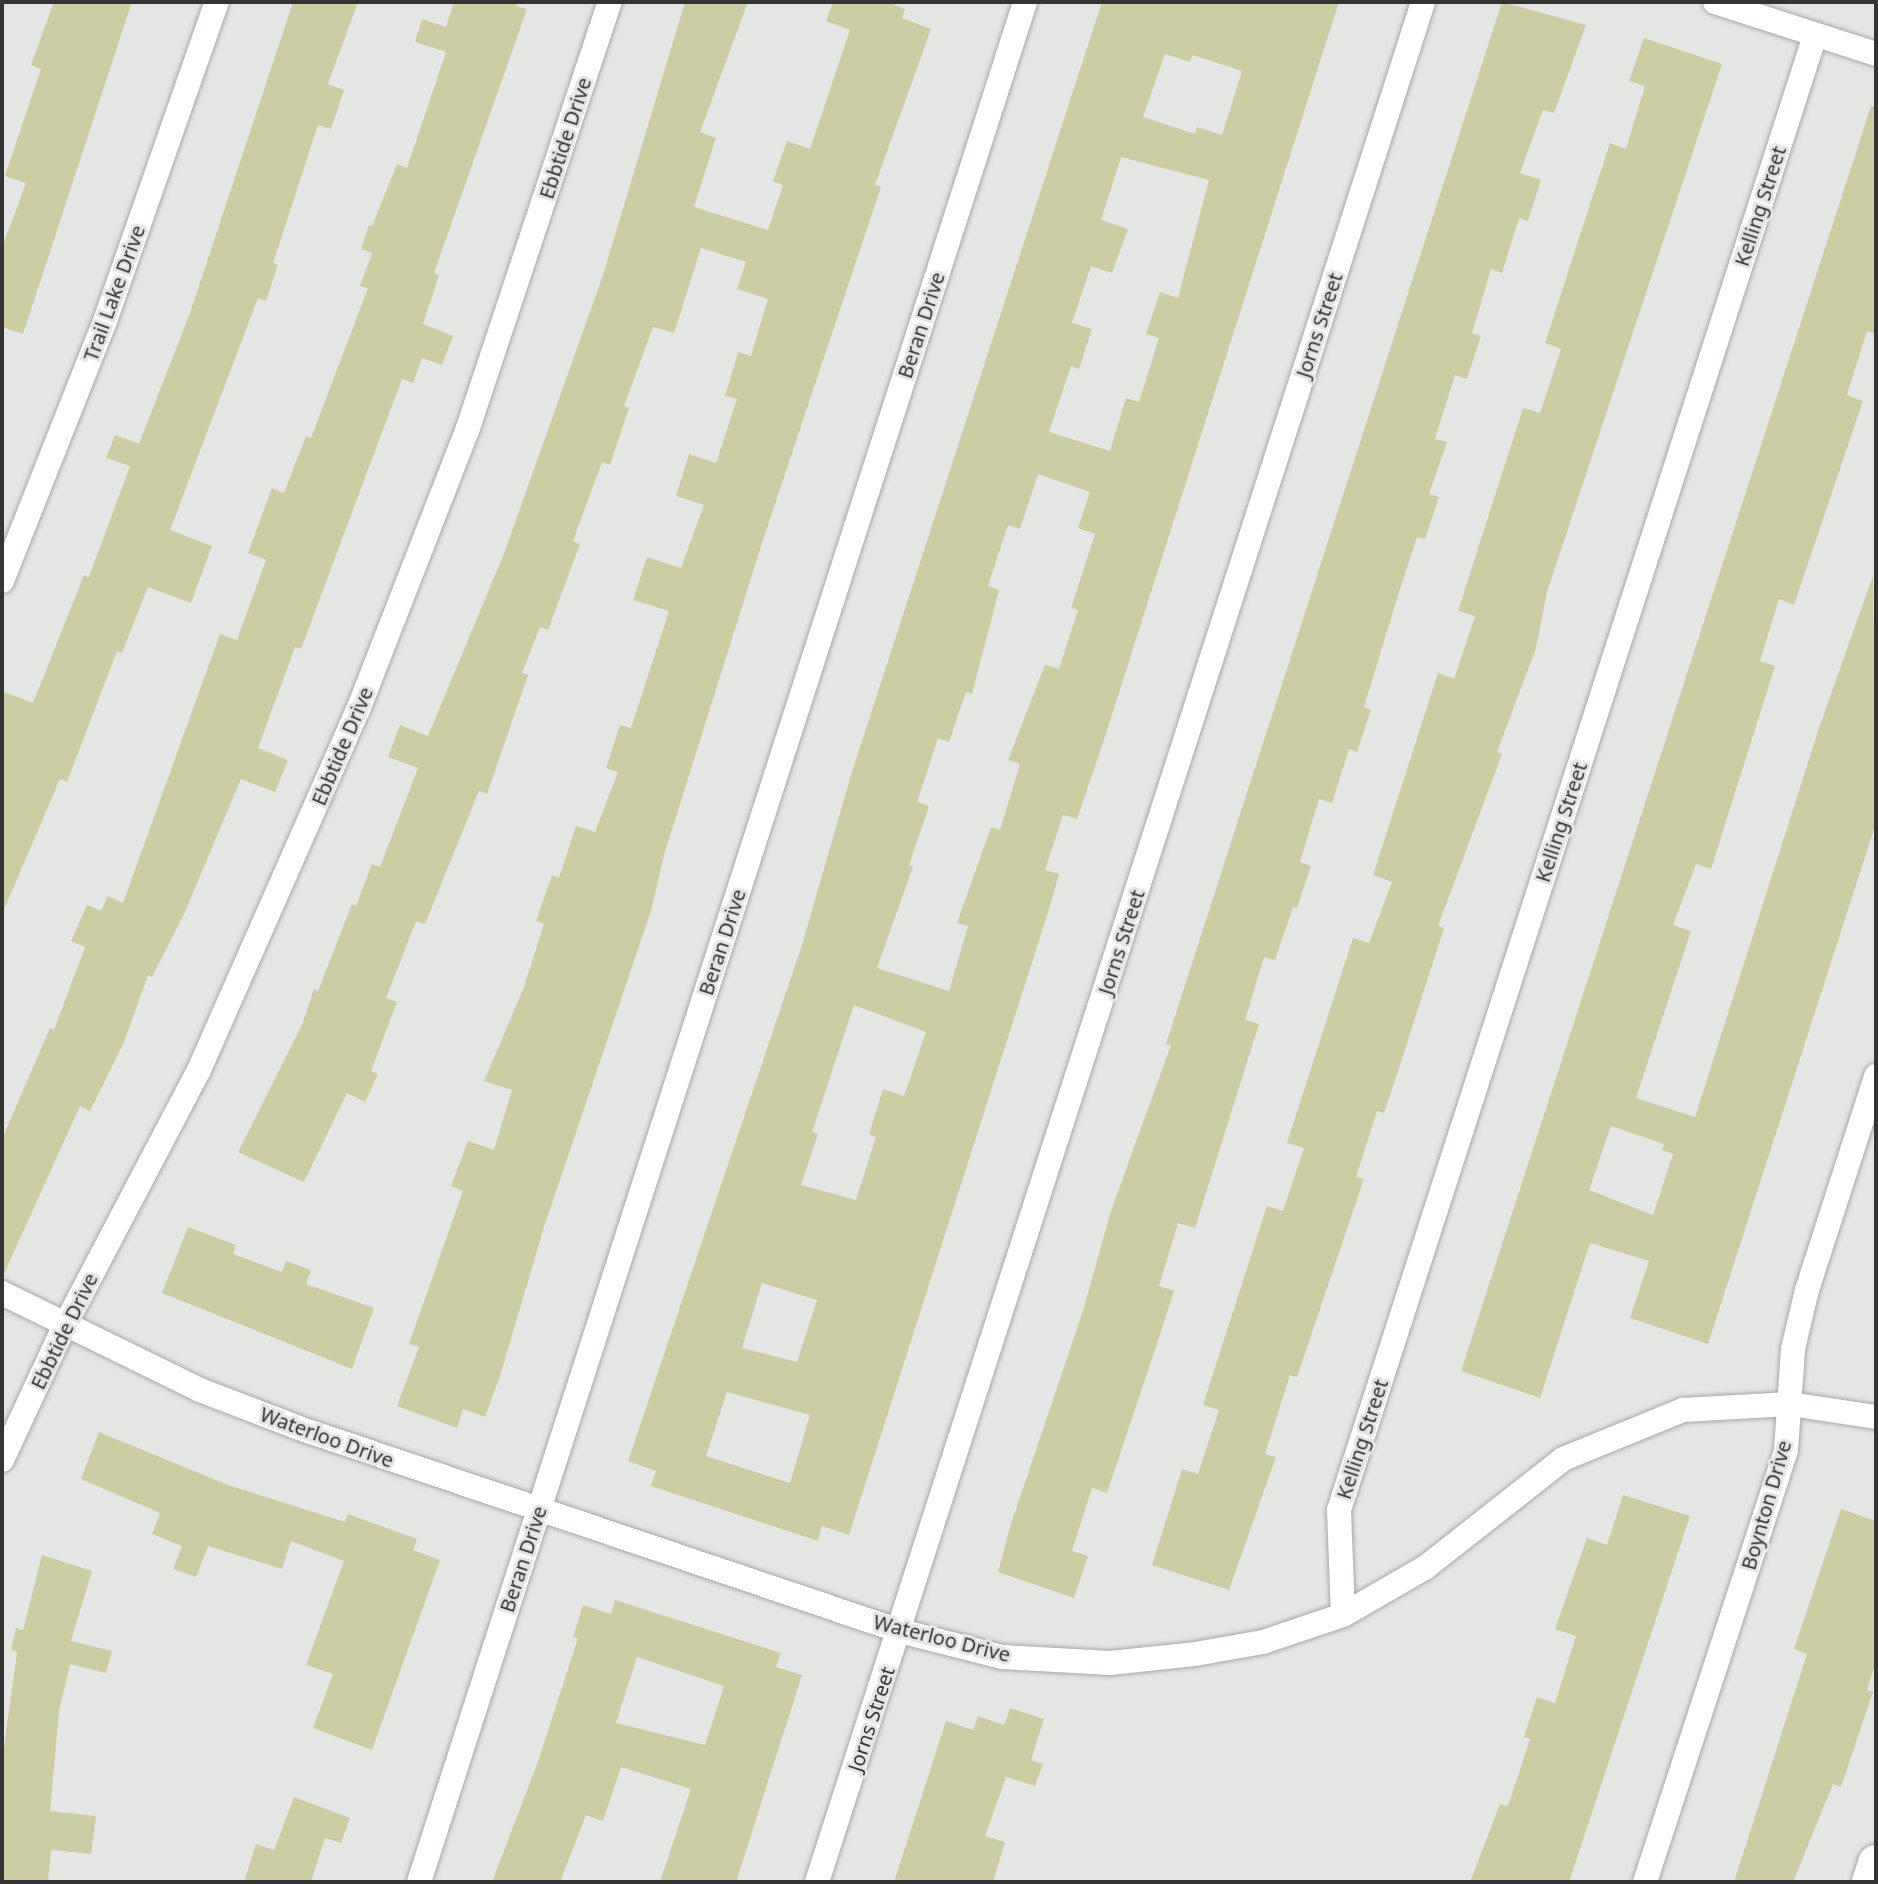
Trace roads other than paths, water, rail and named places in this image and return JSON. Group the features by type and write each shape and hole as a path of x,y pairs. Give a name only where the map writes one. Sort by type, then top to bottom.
{"main road":[{"path":"1870,1882 1876,1863"}],"street":[{"name":"Trail Lake Drive","path":"2,581 105,321 217,2"},
{"name":"Ebbtide Drive","path":"2,1460 64,1327 199,1070 358,710 467,431 610,2"},
{"name":"Beran Drive","path":"419,1882 1025,2"},
{"name":"Jorns Street","path":"817,1882 1423,2"},
{"path":"1715,2 1876,54"},
{"name":"Kelling Street","path":"1343,1615 1339,1510 1815,35"},
{"name":"Boynton Drive","path":"1645,1882 1786,1450 1793,1349 1807,1290 1876,1076"},
{"name":"Waterloo Drive","path":"2,1293 64,1327 200,1390 539,1511 900,1631 1002,1657 1110,1663 1263,1642 1343,1615 1426,1567 1563,1459 1683,1410 1790,1404 1876,1417"}]}
